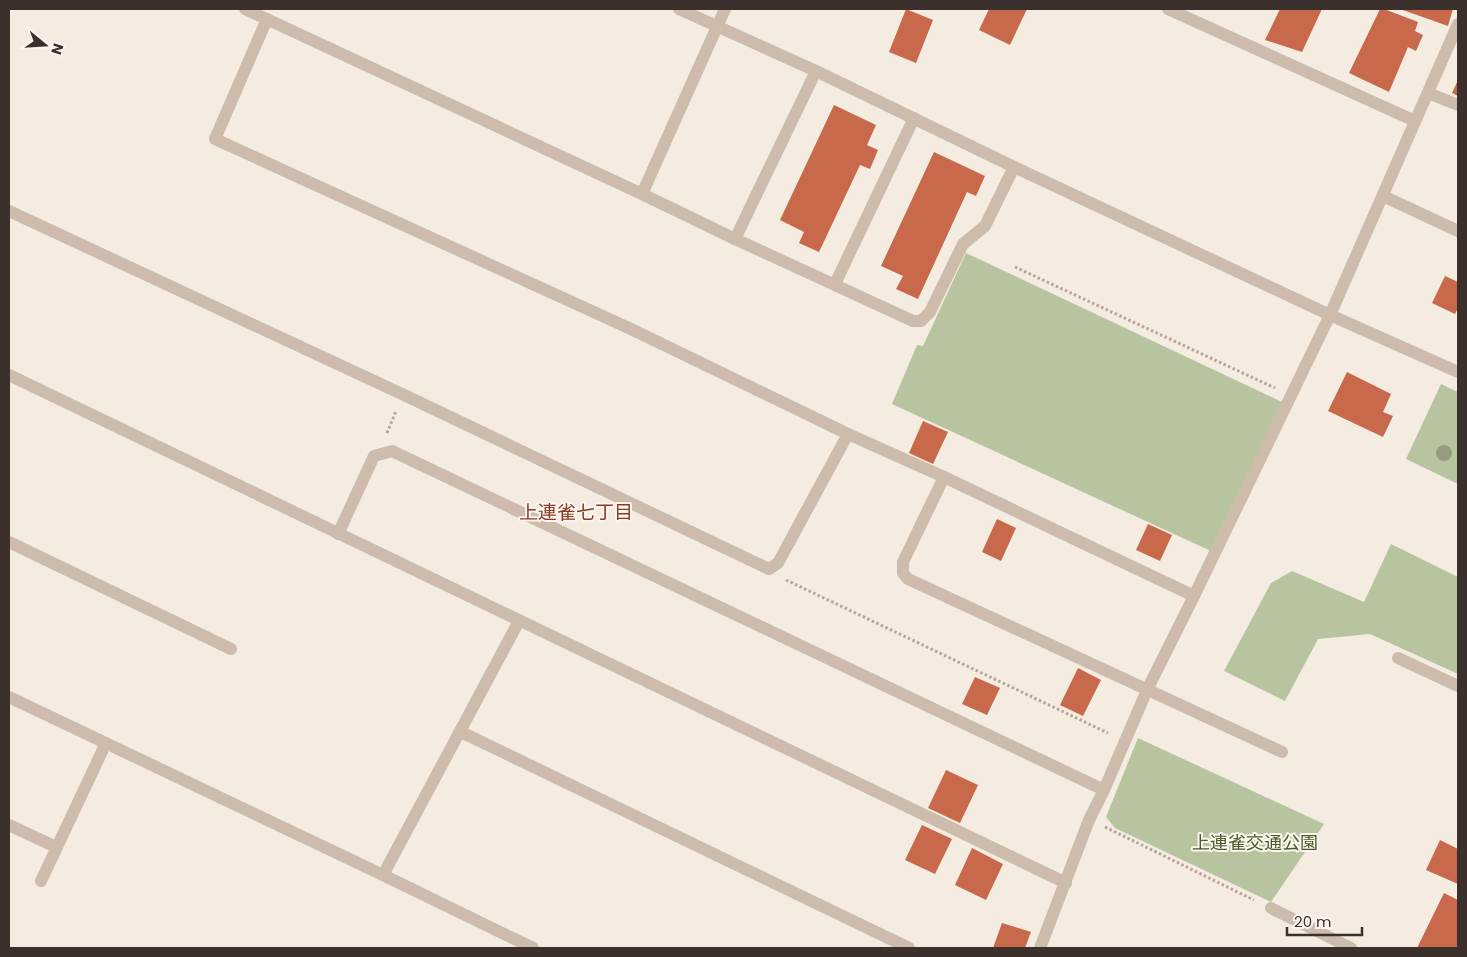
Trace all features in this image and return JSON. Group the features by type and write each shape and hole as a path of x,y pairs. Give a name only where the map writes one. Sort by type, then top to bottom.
{"street":[{"path":"246,9 913,321 921,321 930,312 963,244 985,226 1014,166"},
{"path":"679,9 816,71 1330,315 1458,372"},
{"path":"642,194 725,9"},
{"path":"1168,9 1415,121"},
{"path":"267,19 214,139 631,330 1194,596"},
{"path":"1040,948 1090,820 1147,690 1330,315 1458,24"},
{"path":"735,239 816,71"},
{"path":"1428,93 1458,105"},
{"path":"835,284 914,118"},
{"path":"1383,196 1458,232"},
{"path":"9,211 402,394 769,569 778,563 848,434"},
{"path":"9,375 1066,883"},
{"path":"338,534 374,456 392,451 1104,790"},
{"path":"944,477 903,562 903,573 908,579 1282,752"},
{"path":"9,542 230,649"},
{"path":"383,875 519,621"},
{"path":"1398,658 1458,686"},
{"path":"9,698 533,948"},
{"path":"461,732 910,948"},
{"path":"41,881 106,743"},
{"path":"9,825 56,847"},
{"path":"1271,908 1351,948"}],"path":[{"path":"1015,267 1292,395"},
{"path":"379,454 402,394"},
{"path":"769,569 776,575 1125,741"},
{"path":"1090,820 1271,908"}],"green space":[{"path":"966,253 1282,402 1213,552 892,404 917,345 923,346"},
{"path":"1441,384 1458,392 1458,484 1406,459"},
{"path":"1391,544 1458,577 1458,674 1370,634 1318,639 1285,701 1224,671 1271,583 1292,571 1364,602"},
{"name":"上連雀交通公園","path":"1138,738 1324,824 1271,902 1115,828 1106,817"}],"building":[{"path":"906,9 933,20 916,63 889,52"},
{"path":"989,9 1027,9 1010,45 979,30"},
{"path":"1280,9 1322,9 1302,52 1265,40"},
{"path":"1380,9 1418,22 1415,31 1423,35 1416,51 1408,47 1389,92 1349,73"},
{"path":"1400,9 1453,9 1448,26"},
{"path":"1458,80 1458,96 1452,93"},
{"path":"834,105 876,125 867,145 878,150 870,169 860,165 819,252 799,243 804,232 780,220"},
{"path":"934,152 985,176 976,196 967,192 918,299 896,289 903,276 881,266"},
{"path":"1445,276 1458,282 1458,308 1455,314 1432,303"},
{"path":"1347,372 1391,394 1383,412 1393,416 1383,437 1328,411"},
{"path":"923,421 948,432 933,464 909,453"},
{"path":"997,519 1016,528 1001,561 982,552"},
{"path":"1148,524 1172,535 1160,561 1136,550"},
{"path":"1078,668 1101,680 1083,716 1060,705"},
{"path":"975,677 1000,688 987,715 962,704"},
{"path":"946,770 978,785 960,823 928,808"},
{"path":"922,825 952,839 935,874 905,860"},
{"path":"1440,840 1458,849 1458,884 1426,870"},
{"path":"972,848 1003,864 986,900 955,885"},
{"path":"1444,893 1458,900 1458,948 1417,948"},
{"path":"1002,923 1031,932 1025,948 993,948"}],"district":[{"name":"上連雀七丁目","path":"576,512"}]}
